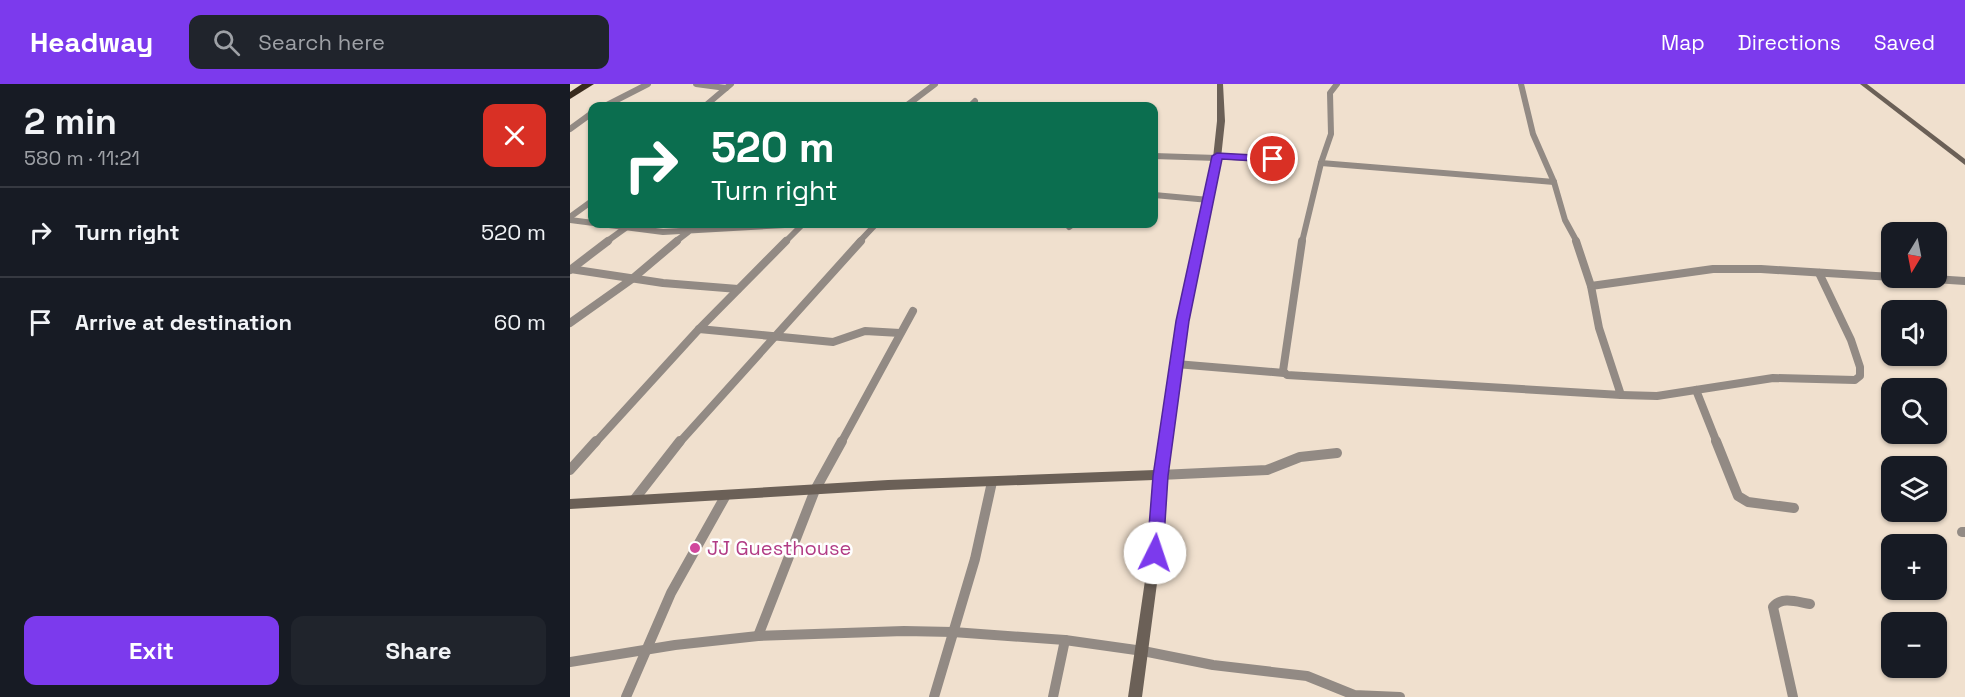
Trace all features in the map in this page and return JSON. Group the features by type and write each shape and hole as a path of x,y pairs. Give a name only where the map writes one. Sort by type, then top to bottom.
{"highway":[{"path":"571,96 589,84"}],"street":[{"path":"613,102 648,84"},
{"path":"696,84 728,86"},
{"path":"911,102 935,84"},
{"path":"1135,697 1143,651 1155,553 1160,476 1176,364 1217,157 1221,121 1220,84"},
{"path":"1284,373 1301,245 1321,163 1331,134 1330,93 1337,84"},
{"path":"1521,84 1533,134 1554,182 1565,220 1581,251 1591,286 1593,307 1602,346 1621,395"},
{"path":"1863,84 1965,164"},
{"path":"710,102 728,86"},
{"path":"570,129 588,116"},
{"path":"1158,156 1291,161"},
{"path":"1321,163 1554,182"},
{"path":"1158,195 1209,200"},
{"path":"570,219 588,204"},
{"path":"570,219 588,222"},
{"path":"619,228 663,232 720,228"},
{"path":"570,470 699,329 799,228"},
{"path":"634,500 692,426 872,228"},
{"path":"570,270 624,229"},
{"path":"570,323 632,279 689,231"},
{"path":"1591,286 1713,269 1761,269 1881,276"},
{"path":"570,270 632,279 738,289"},
{"path":"1176,364 1284,373 1291,376 1648,396 1773,378 1855,380 1860,376 1861,369 1846,330 1819,273"},
{"path":"1947,280 1965,281"},
{"path":"758,636 815,490 913,311"},
{"path":"699,329 840,342 864,331 900,333"},
{"path":"1696,390 1738,496 1748,502 1794,508"},
{"path":"570,504 815,490 1267,470 1300,457 1336,453"},
{"path":"934,697 975,559 992,482"},
{"path":"626,697 643,651 682,570 726,495"},
{"path":"1793,697 1773,607 1777,602 1786,600 1810,604"},
{"path":"570,662 758,636 904,631 953,632 1065,640 1143,651 1213,665 1306,676 1354,695 1400,697"},
{"path":"1053,697 1065,640"}],"place":[{"name":"JJ Guesthouse","path":"695,548"}],"route":[{"path":"1155,553 1160,476 1182,321 1193,278 1217,156 1273,159"}]}
